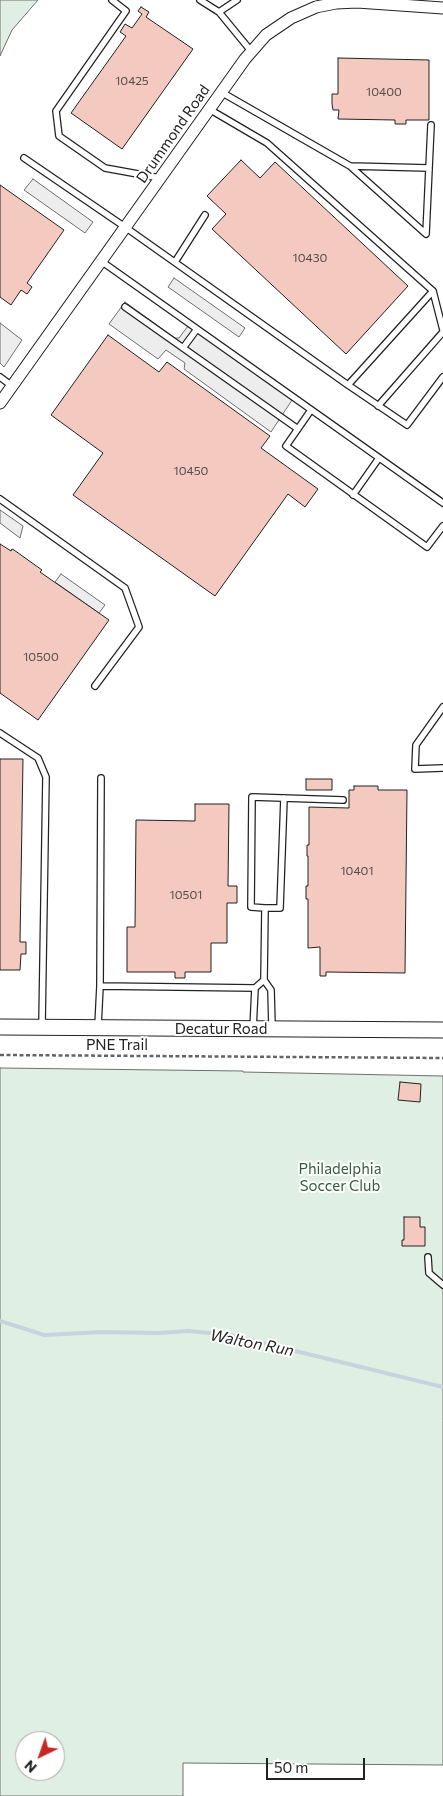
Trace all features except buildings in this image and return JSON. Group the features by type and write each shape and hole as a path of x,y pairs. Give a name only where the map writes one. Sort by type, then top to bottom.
{"street":[{"name":"Drummond Road","path":"0,403 221,92 266,34 291,18 323,3 357,2 443,8"},
{"name":"Decatur Road","path":"0,1027 443,1030"}],"lane":[{"path":"112,0 126,11 56,111 59,136 105,168 160,178"},
{"path":"200,0 219,12 251,51"},
{"path":"219,12 237,0"},
{"path":"221,92 350,166 426,234 431,124"},
{"path":"210,109 267,143 433,291 443,331 378,406"},
{"path":"24,158 407,425 443,377"},
{"path":"350,166 429,168"},
{"path":"175,262 204,215"},
{"path":"101,261 443,503"},
{"path":"348,385 433,291"},
{"path":"125,307 298,429"},
{"path":"183,348 197,329"},
{"path":"0,378 12,386"},
{"path":"311,410 286,446 426,548 443,526"},
{"path":"353,495 379,458"},
{"path":"0,499 125,588 139,627 95,686"},
{"path":"443,706 416,745 415,769 443,768"},
{"path":"0,733 38,758 46,777 42,1027"},
{"path":"98,1028 101,778"},
{"path":"284,798 280,908 251,907 252,797 284,798 343,800"},
{"path":"265,908 264,980 271,990 272,1029"},
{"path":"100,986 255,988 264,980"},
{"path":"253,1029 255,988"},
{"path":"428,1258 429,1273 443,1285"}],"path":[{"name":"PNE Trail","path":"0,1056 443,1058"}],"green space":[{"path":"0,0 38,0 12,30 0,56"},
{"name":"Philadelphia Soccer Club","path":"0,1068 443,1076 443,1765 183,1763 183,1796 0,1796"}],"shaded area":[{"path":"33,179 93,222 85,233 24,190"},
{"path":"174,278 245,328 239,337 168,287"},
{"path":"125,302 175,338 179,338 188,326 292,400 271,432 184,369 185,363 166,350 158,359 109,324"},
{"path":"0,323 22,340 4,367 0,363"},
{"path":"0,510 23,526 20,538 0,523"},
{"path":"61,574 105,605 99,613 55,582"}],"waterway":[{"name":"Walton Run","path":"0,1321 44,1335 188,1331 230,1335 443,1387"}]}
